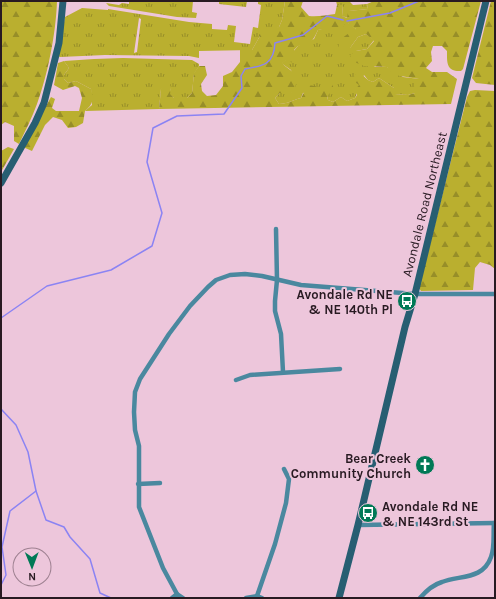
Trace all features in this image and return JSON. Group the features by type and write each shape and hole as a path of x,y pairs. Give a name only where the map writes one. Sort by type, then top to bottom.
{"main road":[{"path":"1,183 44,104 59,43 63,1"},
{"name":"Avondale Road Northeast","path":"338,598 358,525 403,334 415,294 486,1"}],"street":[{"path":"276,229 277,280 275,311 281,334 283,372"},
{"path":"183,598 177,594 163,568 139,507 139,446 135,430 134,412 136,392 140,379 153,358 190,306 216,280 230,275 245,274 301,285 415,294 495,294"},
{"path":"236,380 250,375 340,369"},
{"path":"246,598 259,597 275,544 286,503 289,479 284,469"},
{"path":"138,484 160,483"},
{"path":"358,525 494,523 492,556 488,564 481,571 470,577 443,581 435,584 425,591 420,598"},
{"path":"172,598 177,594"}],"green space":[{"path":"1,1 57,1 53,40 45,80 31,119 19,144 14,141 14,126 5,122 1,125"},
{"path":"129,1 193,1 192,12 197,13 196,18 177,17 109,6 106,3 119,5 122,3 129,4"},
{"path":"219,1 247,1 246,7 219,4"},
{"path":"258,1 285,1 282,20 279,27 260,36 252,50 199,51 199,58 189,56 58,56 65,17 82,8 108,9 189,22 212,24 212,29 227,30 228,25 236,26 234,42 250,44 253,27 258,28 261,5 258,4","holes":["139,18 141,19 137,52 134,53"]},
{"path":"285,1 303,1 301,7 309,16 335,14 337,5 343,5 342,16 347,18 348,11 368,9 367,4 374,1 481,1 463,69 461,71 456,71 452,70 448,66 447,51 442,46 433,46 431,52 432,61 426,68 432,72 447,72 457,79 451,104 159,109 161,89 166,83 170,84 170,94 174,98 187,98 192,93 194,73 199,66 205,66 207,75 201,84 202,91 207,96 216,95 223,86 223,76 232,72 240,62 240,50 252,50 260,36 261,28 279,27 282,20","holes":["345,23 348,23 356,29 342,39 338,49 341,52 350,48 358,37 366,34 374,41 367,49 356,51 350,55 352,61 364,66 387,67 394,75 419,79 414,85 415,93 408,95 395,94 394,88 379,78 373,82 368,80 359,72 354,75 355,82 359,85 355,90 357,95 355,98 347,101 341,97 333,102 328,100 327,96 334,89 332,84 326,83 320,90 315,86 308,85 301,98 279,104 275,98 280,93 291,93 295,91 296,83 293,77 294,74 282,63 287,60 293,63 297,56 294,50 298,46 311,42 318,30 324,29 328,33 335,34 343,29"]},
{"path":"336,1 349,1 353,5 367,4 368,9 349,11 348,18 342,16 343,5 337,5"},
{"path":"491,1 495,1 495,85 476,83 472,78"},
{"path":"348,23 356,29 350,48 358,37 366,34 374,40 367,49 356,51 375,67 387,67 403,77 420,79 415,93 408,95 394,94 394,88 379,78 373,82 368,80 364,75 355,98 347,101 341,97 333,102 328,100 327,96 320,90 303,93 301,98 279,104 275,98 280,93 291,93 293,77 291,70 281,63 286,60 298,46 314,39 318,30"},
{"path":"123,58 192,60 199,64 199,66 194,74 192,93 187,98 174,98 169,94 171,88 161,89 159,109 85,111 92,105 91,89 76,81 68,83 64,79 64,75 69,68 64,61"},
{"path":"64,61 69,68 64,75 64,79 68,83 76,81 91,89 92,102 85,111 83,123 76,127 68,128 62,120 53,117 45,125 32,151 23,147 51,97 55,99 52,108 56,111 79,111 82,98 79,88 75,86 63,90 54,85 58,63"},
{"path":"470,91 495,91 495,269 490,265 480,262 475,268 473,290 421,291 419,288 467,97"},
{"path":"8,147 14,149 1,172 1,151"}],"waterway":[{"path":"347,21 390,13 419,1"},
{"path":"1,318 47,286 111,270 152,246 162,213 147,162 153,128 177,116 224,114 242,88 241,76 245,69 258,67 267,63 273,56 275,43 303,35 327,16 343,20"},
{"path":"1,409 16,425 28,452 36,491 10,511 2,547 6,575 1,585"},
{"path":"36,491 46,520 64,527 70,537 90,559 100,593 111,598"}],"place":[{"name":"Avondale Rd NE & NE 140th Pl","path":"407,301"},
{"name":"Bear Creek Community Church","path":"425,465"},
{"name":"Avondale Rd NE & NE 143rd St","path":"368,513"}]}
